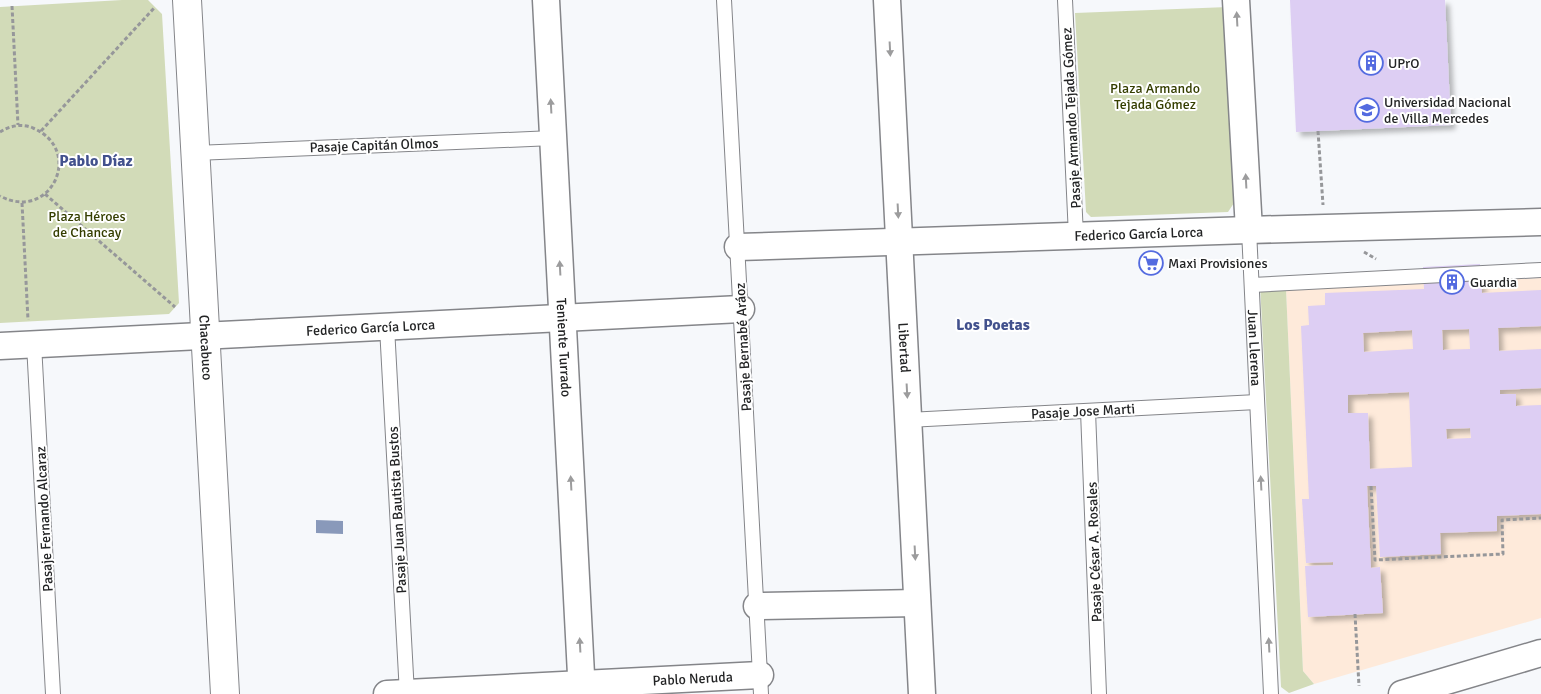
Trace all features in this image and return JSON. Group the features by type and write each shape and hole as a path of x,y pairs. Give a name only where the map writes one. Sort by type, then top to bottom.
{"main road":[{"name":"Chacabuco","path":"186,0 225,694"}],"street":[{"name":"Teniente Turrado","path":"546,0 582,689"},
{"name":"Libertad","path":"888,0 922,694"},
{"name":"Juan Llerena","path":"1236,0 1249,230"},
{"name":"Federico García Lorca","path":"738,247 1541,222"},
{"name":"Federico García Lorca","path":"0,346 31,332 205,336 741,309"},
{"path":"757,606 917,602"},
{"path":"1402,694 1541,653"},
{"name":"Pablo Neruda","path":"400,694 760,685"}],"lane":[{"name":"Pasaje Bernabé Aráoz","path":"724,0 760,685"},
{"name":"Pasaje Armando Tejada Gómez","path":"1065,0 1076,236"},
{"name":"Pasaje Capitán Olmos","path":"195,153 553,138"},
{"name":"Juan Llerena","path":"1249,230 1271,694"},
{"path":"1252,284 1541,270"},
{"name":"Pasaje Juan Bautista Bustos","path":"387,326 400,694"},
{"name":"Pasaje Fernando Alcaraz","path":"31,332 53,694"},
{"name":"Pasaje Jose Marti","path":"908,420 1257,402"},
{"name":"Pasaje César A. Rosales","path":"1088,411 1099,694"}],"path":[{"path":"12,6 18,125"},
{"path":"41,131 155,7"},
{"path":"0,132 5,128 18,125 30,126 41,131 51,139 57,150 60,162 58,174 53,185 45,194 34,200 22,203 9,201 0,196"},
{"path":"1318,131 1325,228"},
{"path":"45,194 175,307"},
{"path":"22,203 31,332"},
{"path":"1371,486 1375,560 1503,554 1502,520 1541,518"},
{"path":"1355,614 1359,686"}],"shaded area":[{"path":"1541,278 1541,618 1314,684 1303,671 1286,289"}],"green space":[{"name":"Plaza Héroes de Chancay","path":"148,0 162,14 179,303 169,314 0,323 0,7"},
{"name":"Plaza Armando Tejada Gómez","path":"1228,7 1234,203 1228,212 1091,217 1086,212 1075,13"},
{"path":"1260,284 1286,289 1303,671 1314,684 1289,693 1281,687"}],"water":[{"path":"316,520 343,521 343,534 316,533"}],"building":[{"name":"UPrO","path":"1290,0 1445,0 1451,125 1296,132"},
{"path":"1480,264 1482,293 1541,290 1541,326 1498,328 1499,351 1541,349 1541,388 1500,390 1500,394 1516,394 1516,406 1541,405 1541,514 1497,516 1497,531 1440,533 1441,554 1380,557 1376,486 1367,486 1371,568 1380,567 1383,613 1308,617 1305,566 1333,565 1333,562 1306,563 1302,499 1309,499 1301,326 1309,325 1308,306 1325,305 1325,293 1424,289 1423,267","holes":["1469,329 1470,349 1443,350 1442,330","1412,330 1413,349 1364,352 1363,333","1409,392 1412,467 1370,469 1368,413 1348,413 1348,395","1470,428 1471,438 1447,439 1446,429"]}],"place":[{"name":"UPrO","path":"1371,63"},
{"name":"Universidad Nacional de Villa Mercedes","path":"1367,110"},
{"name":"Maxi Provisiones","path":"1151,263"},
{"name":"Guardia","path":"1452,282"}],"district":[{"name":"Pablo Díaz","path":"96,160"},
{"name":"Los Poetas","path":"993,324"}]}
